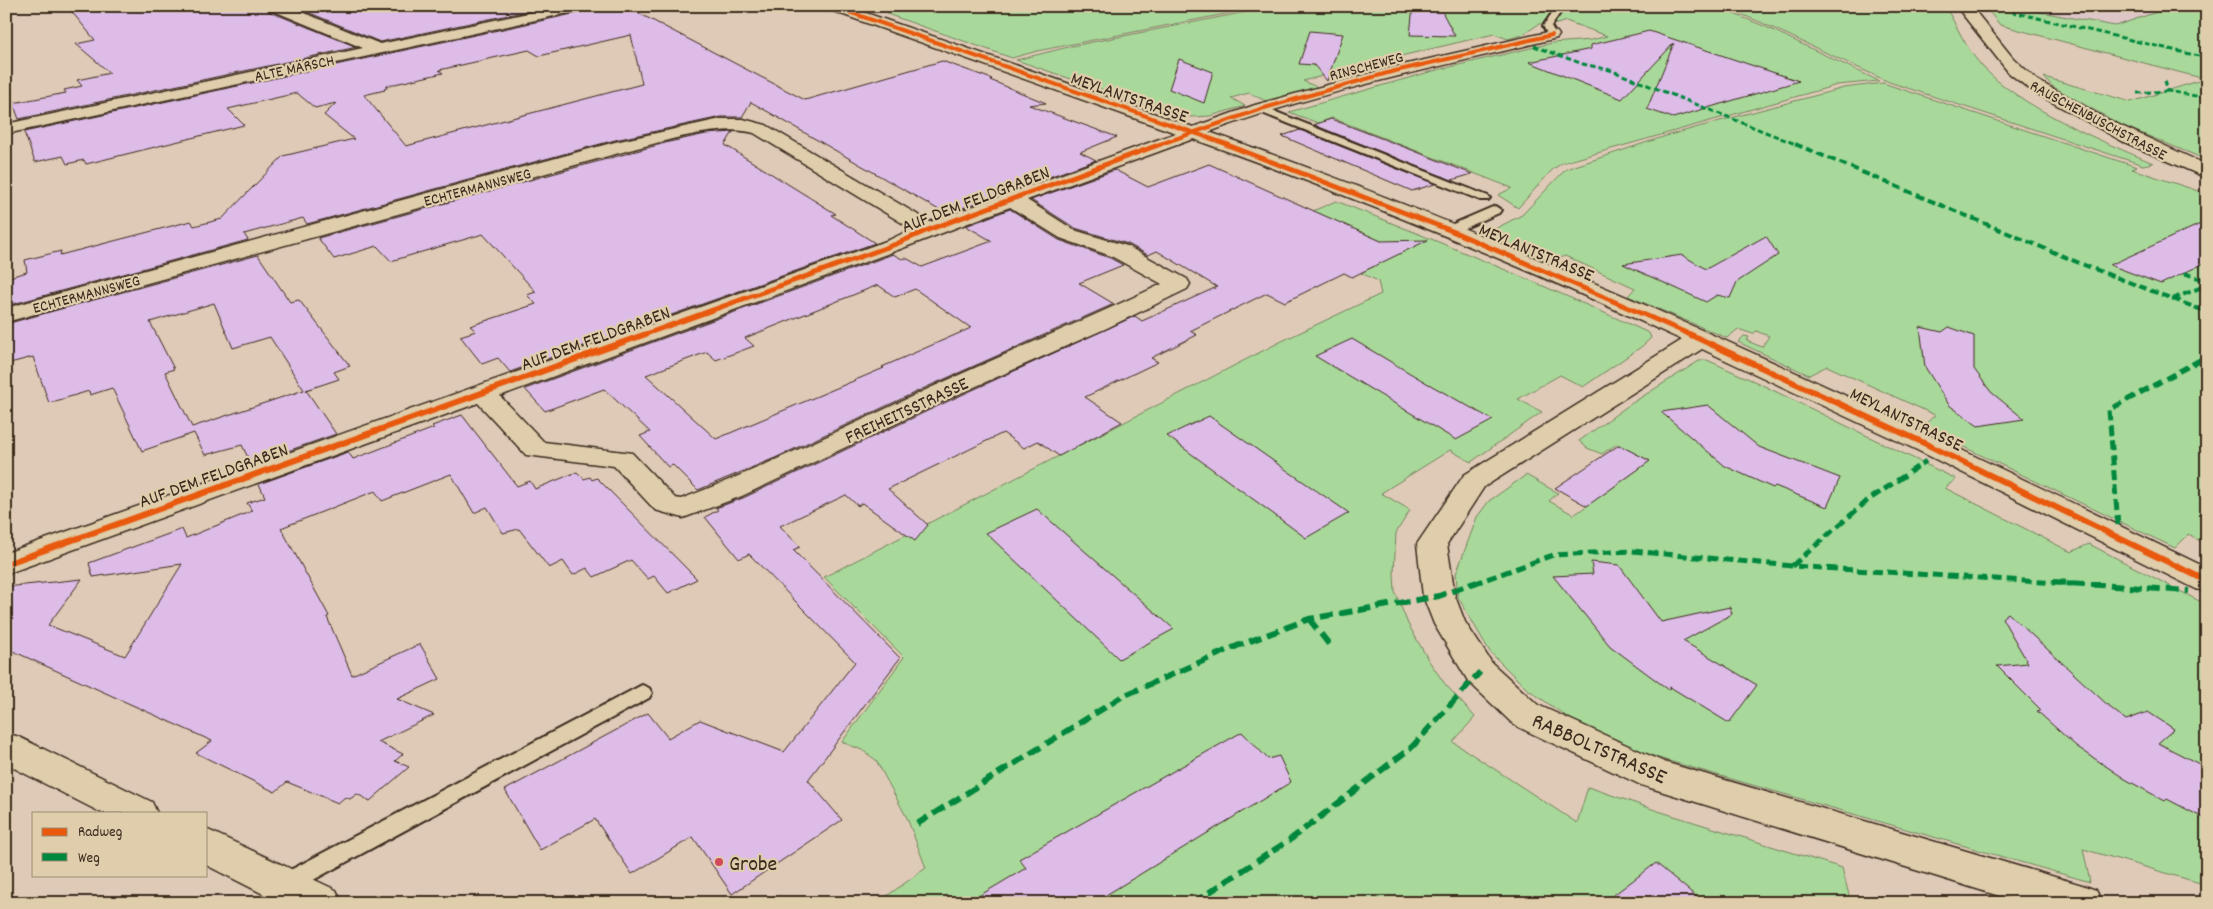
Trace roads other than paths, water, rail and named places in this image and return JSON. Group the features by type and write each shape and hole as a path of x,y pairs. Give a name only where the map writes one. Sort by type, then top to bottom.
{"street":[{"path":"274,6 378,49"},
{"name":"ALTE MÄRSCH","path":"6,129 582,6"},
{"path":"839,9 870,6"},
{"name":"RAUSCHENBUSCHSTRASSE","path":"1963,6 1978,19 2004,59 2024,78 2057,99 2125,136 2207,172"},
{"name":"MEYLANTSTRASSE","path":"839,9 1339,186 1450,230 1702,338 1852,408 2207,581"},
{"name":"RINSCHEWEG","path":"1191,133 1261,109 1398,70 1552,35"},
{"name":"ECHTERMANNSWEG","path":"6,315 609,150 732,123 761,129 928,230"},
{"name":"AUF DEM FELDGRABEN","path":"6,564 896,244 928,230 1191,133"},
{"name":"FREIHEITSSTRASSE","path":"483,393 536,449 622,459 665,504 683,509 732,490 1179,284 1119,251 1067,234 1011,200"},
{"name":"RABBOLTSTRASSE","path":"1702,338 1474,481 1437,536 1432,544 1439,596 1450,624 1480,672 1526,715 1654,774 2082,903"},
{"path":"6,747 136,812"},
{"path":"208,847 322,903"}],"lane":[{"path":"1552,35 1547,26 1561,6"},
{"path":"1261,109 1484,198"},
{"path":"1450,230 1495,210"},
{"path":"285,884 642,693"}],"place":[{"name":"Grobe","path":"719,862"}]}
